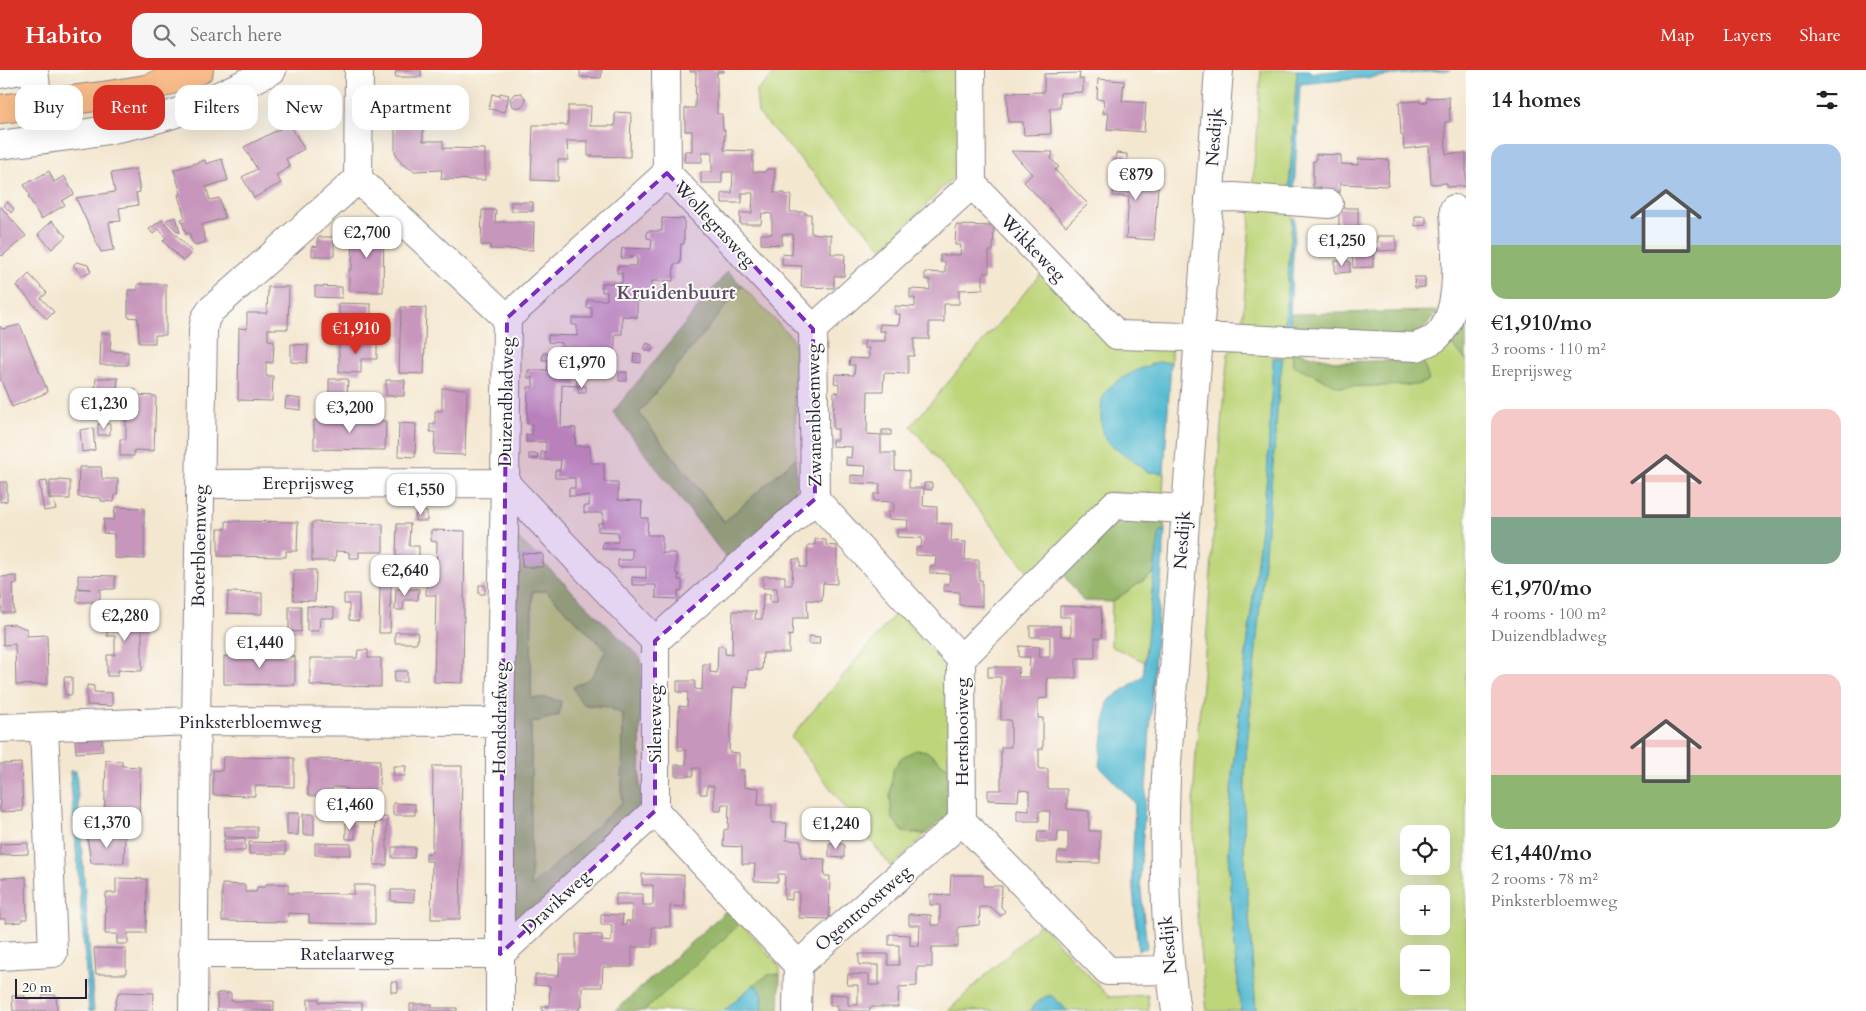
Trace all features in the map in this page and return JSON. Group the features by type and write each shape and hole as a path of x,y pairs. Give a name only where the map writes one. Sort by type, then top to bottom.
{"main road":[{"path":"83,98 146,89 199,70"},
{"path":"0,109 15,107"}],"street":[{"path":"0,74 20,70"},
{"path":"34,70 36,85"},
{"path":"0,145 109,129 169,115 219,97 272,70"},
{"path":"359,70 358,179 507,318"},
{"name":"Wollegrasweg","path":"666,70 667,173 813,329"},
{"path":"971,70 972,184"},
{"name":"Nesdijk","path":"1176,1011 1170,970 1164,879 1165,795 1219,70"},
{"name":"Duizendbladweg","path":"655,641 505,483 507,318 667,173"},
{"name":"Boterbloemweg","path":"193,1011 200,484 203,330 205,319 211,310 358,179"},
{"name":"Zwanenbloemweg","path":"961,659 815,499 813,329 972,184"},
{"name":"Wikkeweg","path":"972,184 1117,335 1417,347 1435,338 1444,327 1452,310 1456,293 1454,209"},
{"path":"1209,198 1234,197 1329,204"},
{"name":"Ereprijsweg","path":"200,484 505,483"},
{"name":"Hondsdrafweg","path":"500,954 500,722 505,483"},
{"path":"655,641 815,499"},
{"name":"Hertshooiweg","path":"962,821 961,659 1114,505 1185,509"},
{"name":"Sileneweg","path":"654,811 655,641"},
{"name":"Pinksterbloemweg","path":"0,728 196,721 500,722"},
{"path":"0,956 53,953 44,727"},
{"path":"654,811 798,965 797,1011"},
{"name":"Dravikweg","path":"500,954 654,811"},
{"path":"962,821 1108,971 1170,970"},
{"name":"Ogentroostweg","path":"798,965 962,821"},
{"name":"Ratelaarweg","path":"193,954 500,954"},
{"path":"500,954 500,1011"}],"highlighted area":[{"path":"667,173 813,329 815,499 655,641 655,811 500,954 507,318"}],"green space":[{"path":"778,70 960,70 960,170 883,249 758,113 756,92"},
{"path":"1261,70 1297,70 1289,192 1292,219 1284,335 1241,343"},
{"path":"1044,270 1119,348 1171,349 1171,362 1152,364 1135,372 1111,443 1148,472 1164,473 1163,494 1109,493 1030,574 911,426"},
{"path":"728,271 742,286 639,413 724,522 796,458 796,499 728,560 613,412"},
{"path":"742,286 794,340 796,458 725,522 639,413"},
{"path":"1438,311 1423,330 1408,336 1291,335 1290,314"},
{"path":"1466,320 1466,360 1450,344"},
{"path":"1450,344 1466,360 1466,1011 1256,1011 1244,848 1245,768 1282,358 1274,358 1267,477 1232,775 1228,853 1234,946 1241,1011 1207,1011 1195,890 1193,830 1195,769 1228,354 1232,349 1292,351 1339,387 1431,354"},
{"path":"1292,351 1339,362 1412,360 1422,357 1429,381 1416,385 1339,387 1293,365"},
{"path":"1114,520 1164,523 1165,531 1160,531 1154,573 1112,602 1083,601 1061,570"},
{"path":"513,533 641,659 640,811 510,930","holes":["546,591 606,650 592,677 573,687 583,703 608,707 623,714 622,803 531,887 531,723 559,715 561,701 531,698 532,592"]},
{"path":"1154,573 1145,662 1111,646 1112,602"},
{"path":"532,591 546,591 606,650 592,677 585,705 608,707 623,714 622,803 530,888 531,723 559,715 561,702 545,698 531,699"},
{"path":"897,612 950,672 948,768 926,751 903,832 926,834 891,867 791,737"},
{"path":"916,750 926,751 948,768 948,814 926,834 903,832 892,818 890,796 893,770 902,757"},
{"path":"728,909 741,923 644,1011 615,1011"},
{"path":"741,923 780,967 780,974 757,983 724,1011 644,1011"},
{"path":"1040,924 1109,997 1148,995 1149,1011 1068,1011 1052,996 1048,996 1029,1011 948,1011"},
{"path":"780,974 779,1011 762,1011 763,996 753,985 768,975"}],"water":[{"path":"1297,70 1309,70 1312,73 1346,70 1450,70 1300,84 1294,192 1289,193"},
{"path":"1295,217 1290,314 1291,335 1284,335 1292,219"},
{"path":"1273,358 1283,358 1245,768 1244,848 1256,1011 1241,1011 1234,946 1228,853 1232,775 1267,477"},
{"path":"1158,362 1171,362 1164,473 1148,472 1117,450 1103,435 1101,422 1102,401 1109,388 1129,374"},
{"path":"1160,531 1165,531 1140,881 1147,948 1138,950 1132,874 1135,803 1099,766 1108,701 1143,676"},
{"path":"70,771 76,771 94,1011 89,1011"},
{"path":"753,985 757,986 763,996 762,1011 724,1011"},
{"path":"1046,996 1052,996 1068,1011 1029,1011"}],"building":[{"path":"396,70 421,70 421,77 395,77"},
{"path":"580,70 602,70 601,78 580,77"},
{"path":"690,70 724,70 724,72 717,72 717,114 722,114 723,130 725,130 724,150 753,151 753,172 765,172 767,169 775,169 774,193 791,195 790,212 811,214 811,233 831,235 831,254 845,254 844,276 834,276 834,288 801,287 802,266 782,265 782,254 792,255 793,234 782,234 782,245 761,244 761,234 772,234 772,214 762,213 761,224 740,224 740,213 752,213 753,193 742,193 742,203 722,203 722,193 732,193 733,172 722,172 722,183 701,183 701,172 712,172 712,152 702,152 702,162 684,162 685,151 692,151 692,131 685,131 685,108 695,108 696,72 690,72"},
{"path":"1080,73 1079,79 1083,79 1083,92 1060,93 1060,108 1050,108 1051,134 1024,135 1023,122 1008,122 1007,93 1044,92 1044,74"},
{"path":"1098,79 1124,81 1122,101 1146,103 1144,132 1107,129 1109,113 1103,113 1104,100 1097,99"},
{"path":"500,93 509,95 505,112 489,109 492,94 499,96"},
{"path":"521,93 526,99 524,105 518,108 512,106 510,99 514,94"},
{"path":"1449,97 1450,122 1445,122 1446,154 1466,153 1466,186 1447,187 1447,183 1431,184 1429,146 1404,149 1403,135 1401,135 1399,102 1420,101 1420,103 1427,102 1426,98"},
{"path":"568,106 591,106 590,126 615,126 615,112 631,113 630,157 588,156 588,141 567,141 568,160 558,160 558,181 531,180 533,125 568,125"},
{"path":"278,130 293,130 304,149 286,159 290,167 276,175 281,183 254,198 242,177 257,169 244,147"},
{"path":"395,130 423,130 423,141 443,141 443,148 485,149 485,180 441,179 442,170 414,171 402,164 395,152"},
{"path":"1011,151 1053,152 1051,159 1059,167 1055,170 1088,204 1066,226 1024,182 1032,174"},
{"path":"1116,153 1127,154 1127,162 1132,162 1131,184 1158,186 1154,240 1126,238 1129,197 1113,196"},
{"path":"1316,154 1341,155 1341,164 1358,165 1358,159 1389,160 1388,186 1340,184 1340,193 1320,193 1320,187 1313,187 1313,161 1316,161"},
{"path":"222,159 228,180 206,187 210,200 219,198 225,218 201,225 206,242 195,245 189,233 186,234 181,219 185,218 178,195 181,194 174,170 205,160 206,164"},
{"path":"136,169 140,192 136,193 138,205 119,208 121,221 109,222 114,250 101,252 76,198 115,192 111,173"},
{"path":"49,171 54,182 64,176 74,194 62,201 65,205 41,219 24,185"},
{"path":"8,202 14,209 11,213 4,205"},
{"path":"511,202 533,202 533,211 511,211"},
{"path":"0,206 26,236 2,256 0,254"},
{"path":"1339,208 1358,208 1358,231 1339,231"},
{"path":"482,210 496,210 495,222 534,222 533,250 490,249 490,245 481,245"},
{"path":"1415,216 1426,216 1426,225 1415,226"},
{"path":"176,217 180,232 166,220"},
{"path":"662,218 684,219 684,244 681,244 680,264 674,264 673,281 652,281 652,299 637,299 637,317 622,316 622,334 615,334 615,350 592,351 592,369 577,368 577,386 562,385 561,428 576,428 575,446 590,446 590,463 604,463 604,482 618,482 618,500 642,501 641,518 648,518 647,535 662,535 662,553 676,553 676,574 679,574 678,580 682,580 682,591 678,591 678,599 656,598 656,585 632,585 632,577 646,578 646,567 618,567 618,560 632,560 632,549 602,549 603,542 618,542 618,532 598,531 598,523 603,523 603,513 584,513 584,506 589,506 589,496 569,496 569,488 575,488 575,478 555,478 555,470 560,470 561,460 541,460 541,452 546,452 546,442 526,442 526,434 532,435 532,424 527,424 528,387 533,387 533,378 528,378 528,370 548,370 548,360 542,360 543,353 562,353 562,343 548,342 548,335 577,336 577,325 572,325 572,318 592,318 592,308 587,308 587,300 607,300 607,292 602,292 602,283 622,283 622,273 617,273 617,266 637,266 637,256 621,258 622,248 651,249 652,239 647,238 647,231 662,231"},
{"path":"162,220 192,252 183,261 163,241 166,238 159,229 153,234 149,229"},
{"path":"52,221 66,236 52,249 38,234"},
{"path":"353,225 384,226 383,292 349,291 349,269 352,269"},
{"path":"956,225 994,226 993,251 989,251 989,273 983,273 983,289 959,290 959,304 944,304 944,322 929,322 929,339 914,339 914,356 908,356 908,374 884,373 883,391 868,391 867,434 881,435 881,453 895,453 895,470 909,471 909,488 924,488 923,506 937,507 937,523 952,524 951,541 966,542 965,560 979,560 979,580 982,580 982,606 959,605 959,592 944,591 944,584 949,584 950,574 930,573 930,566 935,566 936,556 916,555 916,548 921,548 922,538 897,537 897,530 907,530 908,520 888,519 888,512 893,512 894,502 874,501 874,494 879,494 880,484 851,483 851,475 865,476 866,466 846,465 846,457 851,458 852,447 832,446 832,440 838,440 838,429 833,429 834,392 839,393 839,384 834,383 835,374 854,375 855,365 849,365 850,358 869,359 869,348 864,348 864,341 885,341 885,331 879,331 880,324 899,325 900,314 895,314 895,306 915,307 915,298 910,298 910,289 930,290 930,280 925,279 925,272 945,273 945,262 940,262 940,255 960,255 961,245 955,245"},
{"path":"1372,233 1372,242 1377,242 1377,236 1396,236 1396,250 1377,251 1377,248 1373,249 1373,267 1353,268 1352,250 1326,253 1324,238"},
{"path":"318,237 334,237 334,256 312,256 312,246 318,247"},
{"path":"1335,261 1350,261 1350,272 1335,273"},
{"path":"77,262 88,265 91,272 83,276 73,265"},
{"path":"29,274 47,293 41,298 54,312 47,319 17,286"},
{"path":"1414,277 1425,277 1425,287 1415,288"},
{"path":"138,284 166,284 166,335 155,335 155,343 139,343 138,318 128,317 128,290 138,290"},
{"path":"315,286 342,287 342,298 315,297"},
{"path":"268,287 289,287 288,329 268,329 268,340 274,341 273,363 266,362 266,376 273,376 272,401 238,400 239,328 247,329 247,313 267,313"},
{"path":"339,303 371,304 371,318 377,319 378,328 362,328 361,335 339,335"},
{"path":"401,307 426,308 424,374 399,373"},
{"path":"20,325 48,392 12,407 0,378 0,326 2,329"},
{"path":"101,333 111,333 110,351 128,352 128,365 100,365"},
{"path":"339,340 377,341 377,359 361,359 361,373 339,372"},
{"path":"647,343 654,346 651,352 644,349"},
{"path":"291,344 308,345 307,363 291,362"},
{"path":"634,353 641,354 641,363 633,362"},
{"path":"619,372 627,372 627,381 619,381"},
{"path":"96,378 118,378 117,391 95,391"},
{"path":"329,379 348,379 347,395 329,394"},
{"path":"386,380 405,380 404,396 386,396"},
{"path":"578,386 586,386 586,393 578,393"},
{"path":"442,388 467,389 465,455 434,454 435,432 430,432 430,424 435,424 435,411 442,411"},
{"path":"121,390 136,390 135,395 156,396 154,451 134,450 134,456 120,456 120,439 126,439 126,406 120,406"},
{"path":"286,397 301,399 301,410 285,408"},
{"path":"338,416 349,416 349,420 386,421 385,450 314,449 314,420 338,420"},
{"path":"399,423 416,424 415,457 398,456"},
{"path":"98,424 110,424 110,435 98,435"},
{"path":"93,428 95,450 82,452 80,430"},
{"path":"882,430 891,430 891,435 882,435"},
{"path":"529,454 538,454 538,459 529,459"},
{"path":"79,467 101,467 102,479 118,479 117,495 115,495 114,502 101,501 101,498 78,497"},
{"path":"47,481 49,500 53,499 56,509 44,511 39,482"},
{"path":"50,481 70,481 70,499 50,499"},
{"path":"0,482 7,482 7,501 0,502"},
{"path":"924,483 932,483 932,490 924,489"},
{"path":"115,507 144,508 144,559 114,558 114,534 103,533 104,519 114,520"},
{"path":"416,511 427,512 427,521 415,521"},
{"path":"226,521 298,522 297,551 286,551 286,557 218,556 218,529 226,529"},
{"path":"312,522 383,524 383,552 359,552 359,558 349,558 349,552 336,551 335,561 312,561"},
{"path":"397,524 410,524 409,546 419,546 419,557 396,557"},
{"path":"431,530 465,531 463,683 434,682 436,595 426,595 427,574 436,574 437,542 431,541"},
{"path":"815,539 826,540 826,545 837,546 837,584 823,583 822,601 807,600 808,618 793,618 792,636 789,635 789,653 763,653 762,670 748,670 747,688 733,687 729,752 739,753 739,770 744,770 744,787 759,788 758,805 772,805 772,823 787,823 786,840 801,841 801,858 825,859 824,876 830,876 829,919 799,918 799,892 792,892 792,900 784,899 785,874 778,874 778,882 754,881 755,864 742,864 742,847 723,846 724,830 728,829 729,804 722,804 721,811 714,811 714,786 707,786 707,794 700,794 700,768 693,768 693,776 675,776 675,765 686,765 686,750 678,750 679,706 687,707 688,692 677,692 677,681 695,681 695,689 702,690 703,664 710,664 710,672 717,673 718,646 725,647 725,654 732,655 733,611 756,611 755,619 762,619 763,594 770,594 770,602 777,602 777,588 763,588 763,576 785,576 785,585 792,585 793,559 800,559 800,567 807,567 808,545 815,545"},
{"path":"522,553 543,554 543,567 522,567"},
{"path":"294,570 316,570 315,601 293,600"},
{"path":"78,575 115,576 115,589 100,589 100,602 77,602 77,589 91,589 78,588"},
{"path":"17,576 17,584 13,584 14,613 2,613 0,577"},
{"path":"380,584 391,584 390,633 379,633"},
{"path":"479,585 485,585 485,594 479,594"},
{"path":"396,589 419,589 418,600 404,600 403,610 395,610"},
{"path":"228,592 262,593 262,614 227,613"},
{"path":"344,594 359,594 359,621 349,620 349,604 344,604"},
{"path":"289,606 301,606 301,632 289,631"},
{"path":"307,606 334,608 334,618 320,618 319,631 307,631"},
{"path":"1060,606 1101,607 1102,638 1095,638 1095,658 1076,658 1076,678 1047,678 1047,698 1038,699 1038,718 1043,718 1043,749 1039,749 1039,769 1048,769 1048,789 1067,789 1067,809 1089,811 1089,831 1100,831 1100,863 1057,862 1058,852 1068,852 1068,831 1058,831 1057,842 1037,842 1038,831 1049,831 1050,811 1039,811 1039,821 1017,821 1017,810 1029,811 1029,791 1019,790 1018,801 988,800 988,790 1001,790 1001,747 1011,747 1011,720 1001,720 1001,677 988,677 988,667 1019,667 1018,677 1029,677 1030,657 1019,657 1019,646 1040,647 1039,657 1050,657 1050,637 1030,637 1030,626 1060,626 1061,636 1071,637 1071,617 1060,617"},
{"path":"108,609 131,609 131,620 142,620 142,671 118,670 118,676 107,676 107,655 115,655 115,636 107,636"},
{"path":"14,624 27,629 27,636 47,635 48,684 16,685 15,644 3,645 3,625"},
{"path":"395,632 418,632 417,643 395,643"},
{"path":"809,636 820,637 819,644 809,644"},
{"path":"249,650 282,650 282,656 295,656 295,685 224,684 224,656 249,656"},
{"path":"358,650 368,650 368,658 381,658 381,687 310,685 310,658 357,658"},
{"path":"395,671 407,671 407,682 394,682"},
{"path":"64,677 72,677 72,695 65,695"},
{"path":"87,685 94,686 94,692 112,693 112,706 87,705"},
{"path":"102,739 103,751 76,753 75,740"},
{"path":"223,757 294,758 294,787 255,786 255,796 213,795 213,770 222,771"},
{"path":"308,759 380,760 379,795 346,794 346,788 332,787 332,794 328,796 310,796 308,794"},
{"path":"106,760 122,761 122,766 140,767 139,821 121,821 121,826 104,826"},
{"path":"21,763 23,811 0,812 0,764"},
{"path":"393,766 406,766 405,776 394,776"},
{"path":"433,766 462,766 460,919 431,919 432,861 426,861 426,853 432,853"},
{"path":"393,803 415,804 415,815 393,815"},
{"path":"287,813 299,813 298,835 287,835"},
{"path":"303,814 314,814 314,835 303,835"},
{"path":"387,817 387,865 374,865 376,818"},
{"path":"346,822 355,823 355,839 346,839"},
{"path":"224,827 257,827 257,838 224,837"},
{"path":"87,836 125,836 124,863 91,863"},
{"path":"224,839 245,839 245,851 223,851"},
{"path":"249,842 285,843 286,854 249,854"},
{"path":"28,843 28,854 0,855 0,844"},
{"path":"315,843 351,844 351,855 315,855"},
{"path":"829,843 844,844 844,858 829,857"},
{"path":"392,847 415,847 414,858 392,858"},
{"path":"642,874 684,875 684,907 670,906 670,927 652,927 652,947 632,947 632,967 603,967 602,987 582,987 582,1007 579,1007 579,1011 542,1011 542,1006 549,1006 550,986 535,985 535,975 559,975 560,955 576,955 576,934 602,935 602,941 611,942 612,925 601,925 601,914 623,915 622,925 626,925 626,921 632,921 632,905 616,905 616,894 643,894 643,905 653,905 653,885 642,885"},
{"path":"951,875 983,875 983,886 1002,886 1001,907 1005,911 1001,916 991,907 980,907 979,925 958,927 958,947 932,947 932,967 917,967 917,986 899,987 898,1007 870,1007 870,1011 837,1011 837,1005 830,1005 830,994 848,995 848,1005 858,1005 858,985 847,985 848,974 869,975 869,985 879,985 879,965 859,965 859,954 888,954 888,965 899,965 899,945 889,945 889,934 910,935 910,945 919,946 920,925 909,925 909,914 931,915 931,925 940,925 940,905 930,905 930,894 950,895"},
{"path":"26,877 27,919 22,919 22,922 6,923 6,919 0,919 0,878"},
{"path":"116,878 147,879 146,933 128,933 128,944 117,944 117,934 105,934 106,893 116,893"},
{"path":"222,884 245,885 245,892 256,892 257,887 265,887 266,884 288,884 288,893 354,894 354,885 375,885 375,924 309,923 309,914 288,913 287,922 222,921"},
{"path":"391,890 414,890 414,902 391,901"},
{"path":"94,948 126,949 126,974 96,974"},
{"path":"391,982 398,982 398,992 391,992"},
{"path":"118,993 154,993 153,1011 114,1011"},
{"path":"217,993 231,993 231,1001 274,1001 274,1011 217,1011"},
{"path":"43,995 56,995 57,1011 13,1011 12,996 25,996 25,999 43,999"},
{"path":"308,999 319,999 319,1002 362,1003 362,1011 308,1011"},
{"path":"410,1004 432,1004 432,1008 457,1008 457,1011 410,1011"}],"district":[{"name":"Kruidenbuurt","path":"676,292"}]}
